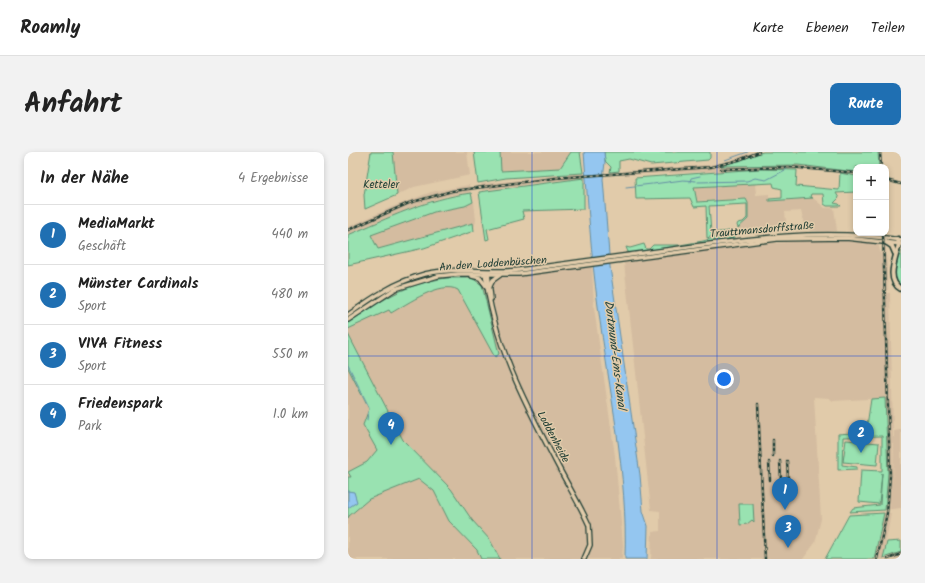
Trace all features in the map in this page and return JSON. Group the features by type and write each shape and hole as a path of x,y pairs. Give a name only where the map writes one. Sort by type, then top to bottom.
{"main road":[{"name":"Trauttmansdorffstraße","path":"626,258 737,240 786,235 846,235 899,242"},
{"name":"Trauttmansdorffstraße","path":"626,258 777,239 835,238 899,242"},
{"path":"886,242 892,246 896,255"},
{"path":"899,242 892,275 893,282 900,288"},
{"path":"896,255 901,250"},
{"name":"An den Loddenbüschen","path":"348,315 380,292 408,280 439,272 486,272 503,274 626,258"},
{"name":"An den Loddenbüschen","path":"348,320 395,289 432,277 590,262"},
{"name":"Loddenheide","path":"486,272 494,321 513,377 589,525 590,545 584,559"},
{"path":"458,274 477,277 488,286 495,278 503,274"}],"shaded area":[{"path":"393,152 467,152 470,175 414,187 397,195"},
{"path":"500,152 571,152 560,168 500,171"},
{"path":"753,152 763,152 721,166 798,165 853,172 853,175 821,170 784,169 623,175 623,171 709,165 729,161"},
{"path":"583,173 584,178 482,191 481,184"},
{"path":"755,183 756,195 769,194 769,201 813,198 825,208 834,208 837,231 810,231 809,225 804,224 801,211 785,212 787,230 758,232 746,231 738,228 748,218 746,199 696,201 694,187"},
{"path":"469,185 471,193 447,196 421,204 348,235 348,227 392,207 431,192"},
{"path":"474,202 476,220 474,229 472,224 378,249 371,235 434,212"},
{"path":"833,240 878,243 881,255 882,244 886,245 888,290 883,290 883,293 890,293 894,484 894,431 901,430 901,508 885,510 888,473 885,398 833,401 829,398 814,397 821,519 815,543 803,559 651,559 652,532 660,531 660,511 651,510 624,263 754,244"},
{"path":"592,266 594,308 615,456 623,545 622,559 348,559 348,321 396,290 427,279 451,275 464,278 518,276"},
{"path":"884,513 891,513 883,558 901,552 901,559 874,559"}],"green space":[{"name":"Ketteler","path":"371,152 393,152 397,195 365,209 364,195"},
{"path":"474,152 500,152 501,171 560,168 571,152 580,152 583,173 506,178 478,183"},
{"path":"604,152 710,152 710,158 708,160 651,165 629,159 619,161 619,171 610,172 611,167 605,161"},
{"path":"763,152 878,152 879,164 853,164 853,172 798,165 721,166"},
{"path":"759,169 797,170 796,186 839,190 840,173 853,175 853,192 836,193 839,198 834,203 841,206 827,206 824,204 823,194 811,194 810,197 813,198 769,201 769,199 782,198 782,189 774,187 773,183 694,187 697,202 746,199 748,203 748,219 738,228 738,223 743,222 747,218 747,204 709,206 711,233 729,231 707,238 706,206 694,207 690,198 636,199 635,178"},
{"path":"584,178 584,209 522,211 524,219 487,229 489,239 486,240 479,192"},
{"path":"471,193 473,202 465,206 434,212 371,235 378,249 473,223 474,231 424,248 348,265 348,235 423,204"},
{"path":"731,233 734,235 734,238 631,253 628,252 626,247 630,248 644,244 646,249 649,249 653,245 680,245 703,241"},
{"path":"901,251 901,286 894,277 896,262"},
{"path":"446,278 472,278 482,285 499,354 495,357 458,290 451,288 443,288 424,294 391,313 389,310 348,329 348,323 371,307 394,294 418,284"},
{"path":"348,334 403,440 451,489 472,520 490,540 500,559 481,559 477,550 449,521 434,491 419,479 369,499 348,518 348,477 351,477 348,472 367,462 377,450 363,425 369,409 348,368"},
{"path":"885,398 888,473 885,510 850,512 853,508 880,505 882,473 879,504 859,502 861,470 882,471 882,436 843,437 842,465 857,467 857,469 838,470 838,434 866,432 871,399"},
{"path":"846,440 879,443 877,465 843,462"},
{"path":"739,504 753,504 754,522 752,520 747,524 740,525"},
{"path":"884,513 874,559 825,559 849,515"},
{"path":"901,541 901,552 883,558 887,542"}],"water":[{"name":"Dortmund-Ems-Kanal","path":"584,152 604,152 605,162 603,179 610,267 640,475 643,511 648,526 647,559 625,559 624,495 621,464 602,338 590,229"},
{"path":"348,491 354,492 357,502 348,508"}],"waterway":[{"path":"725,160 748,152"},
{"path":"698,182 747,181 755,178 766,180 787,169"},
{"path":"690,182 691,178 700,176"},
{"path":"653,184 683,180 696,181"},
{"path":"626,187 652,184"},
{"path":"348,365 369,407 367,420"}],"railway":[{"path":"348,230 409,203 452,191 555,178 711,167 739,160 759,152"},
{"path":"880,152 881,164"},
{"path":"721,169 789,167 853,173"},
{"path":"889,181 901,184"},
{"path":"877,559 887,513 890,476 883,236"},
{"path":"758,404 765,559"},
{"path":"773,440 773,456"},
{"path":"780,461 781,480"},
{"path":"787,461 788,479"},
{"path":"769,462 770,480"},
{"path":"775,489 776,495"},
{"path":"888,559 901,554"}],"place":[{"name":"Friedenspark","path":"391,445"},
{"name":"Münster Cardinals","path":"861,453"},
{"name":"MediaMarkt","path":"785,510"},
{"name":"VIVA Fitness","path":"788,548"}]}
